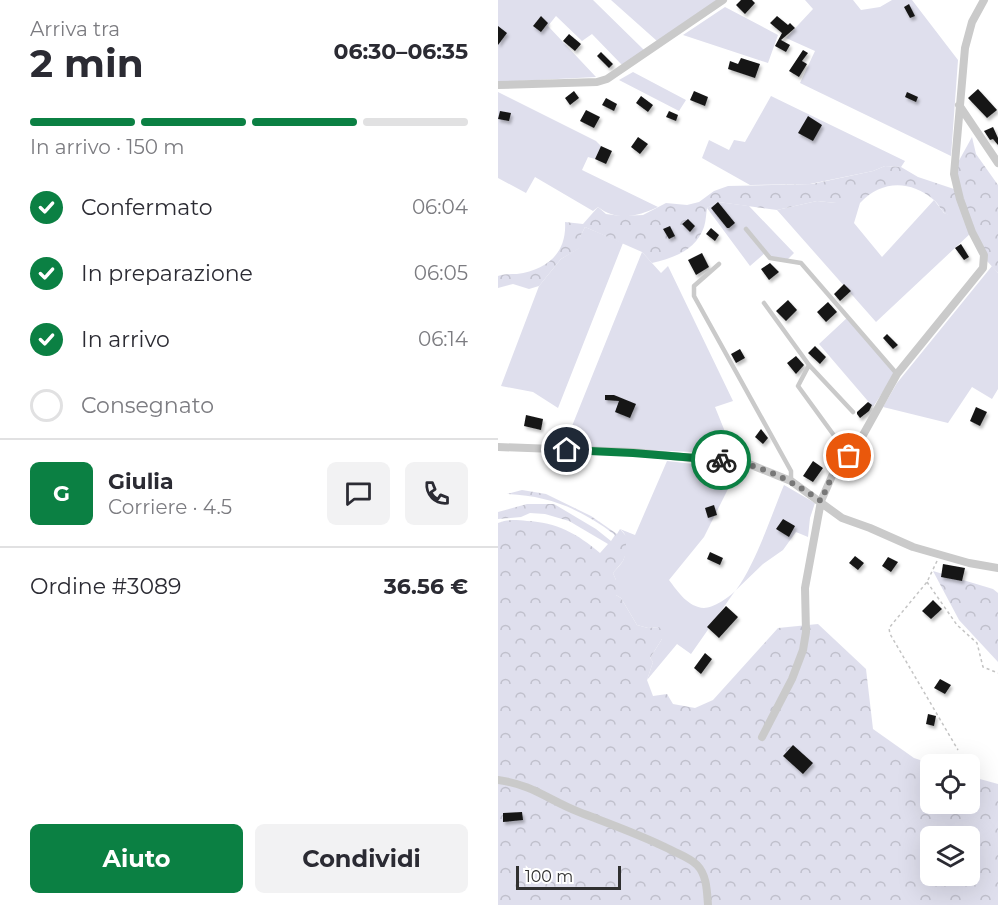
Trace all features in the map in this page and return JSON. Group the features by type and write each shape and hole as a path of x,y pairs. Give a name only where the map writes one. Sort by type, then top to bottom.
{"street":[{"path":"498,85 597,82 608,79 723,0"},
{"path":"762,737 792,679 803,650 806,632 805,588 821,501 832,476 858,444 897,374 983,268 984,255 972,232 954,179 959,105 968,36 972,22 984,0"},
{"path":"959,105 998,163"},
{"path":"498,447 633,453 749,464 791,481 842,518 912,547 998,568"},
{"path":"498,780 518,783 541,792 576,811 635,832 686,858 703,874 708,905"}],"lane":[{"path":"746,229 770,258 801,263 897,374"},
{"path":"719,264 694,286 694,296 791,471 791,481"},
{"path":"764,303 809,365 853,412"},
{"path":"809,365 798,386 849,456"}],"path":[{"path":"940,554 927,582 890,625 889,630 958,750"},
{"path":"927,582 957,625 977,644 983,667 998,674"}],"green space":[{"path":"498,0 593,0 644,50 622,65 592,34 582,41 556,16 548,26 596,77 498,82"},
{"path":"611,0 717,0 657,41"},
{"path":"805,0 853,0 861,10 880,7 892,0 912,0 958,60 951,156 800,83 815,51 786,38 813,9"},
{"path":"725,7 778,35 768,63 683,35"},
{"path":"633,72 686,100 679,111 619,80"},
{"path":"498,92 596,141 601,146 595,159 588,157 582,170 658,207 636,215 613,215 598,207 593,211 535,177 526,193 498,178"},
{"path":"771,96 905,161 901,167 885,166 873,171 810,184 750,185 702,158 709,140 729,150 734,140 745,142"},
{"path":"972,137 976,154 998,185 998,273 986,260 968,222 946,214 925,193 896,185 877,190 860,203 817,201 777,210 718,202 707,208 704,227 696,242 683,252 652,263 642,252 585,227 580,237 580,248 561,259 539,286 529,289 513,284 498,288 498,276 528,272 546,264 559,251 563,243 565,222 583,224 598,207 606,214 643,215 666,203 687,205 699,202 714,191 728,186 812,184 873,171 885,166 901,167 918,177 957,190 956,166"},
{"path":"934,200 944,213 968,222 972,232 876,322 777,210 817,201 860,203 854,223 882,257"},
{"path":"718,202 749,206 794,253 788,259 770,258 765,253 750,266 707,208"},
{"path":"585,227 623,243 558,408 533,392 501,386 539,286 561,259 579,248 580,237"},
{"path":"642,252 661,273 668,266 733,401 715,407 734,454 564,446"},
{"path":"992,266 998,273 998,389 992,399 972,387 948,423 883,407 897,383"},
{"path":"848,317 896,372 873,407 819,344"},
{"path":"667,461 738,469 704,537 669,580 688,602 704,608 721,602 735,591 691,654 677,644 647,680 653,662 650,658 662,639 659,627 648,628 637,625 621,598 616,595 616,580 613,573 623,561 624,556 625,537 620,529 635,535"},
{"path":"784,485 815,503 810,518 808,537 796,532 783,550 763,564 735,591 757,553"},
{"path":"522,490 546,494 591,516 617,534 620,529 626,536 626,553 623,561 613,573 616,580 616,595 621,598 637,625 648,628 659,627 664,632 650,658 653,662 647,680 653,696 667,694 673,704 695,708 713,700 778,628 818,624 866,669 873,729 920,760 920,814 980,814 980,779 998,784 998,905 498,905 498,523 516,520 548,524 575,535 600,553 608,544 569,521 545,514 530,513 521,517 498,519 498,512 527,504 554,504 596,529 611,541 615,535 577,511 551,501 507,494"},
{"path":"933,571 993,589 998,593 998,662 959,620"}],"building":[{"path":"741,0 752,0 755,3 745,14 736,5"},
{"path":"909,4 915,16 910,18 904,7"},
{"path":"541,16 548,23 541,32 533,26"},
{"path":"777,16 795,28 781,40 790,45 786,52 775,46 782,33 770,23"},
{"path":"498,26 507,33 498,45"},
{"path":"569,34 581,44 575,51 563,41"},
{"path":"803,50 808,53 802,61 807,64 799,77 789,71"},
{"path":"601,52 613,64 609,68 597,56"},
{"path":"741,58 760,64 755,78 728,69 730,61 738,64"},
{"path":"978,89 997,110 987,118 968,98"},
{"path":"574,91 579,98 570,105 565,98"},
{"path":"694,91 708,97 705,106 690,100"},
{"path":"907,92 918,97 916,102 905,97"},
{"path":"641,96 653,105 648,112 636,103"},
{"path":"606,98 617,104 614,111 602,105"},
{"path":"586,110 600,117 594,128 580,121"},
{"path":"500,111 511,113 509,121 498,119"},
{"path":"669,111 678,115 676,121 666,117"},
{"path":"808,116 822,125 813,141 798,133"},
{"path":"993,127 998,138 998,145 993,139 990,140 984,131"},
{"path":"638,137 648,144 640,154 631,147"},
{"path":"601,146 612,151 606,164 595,159"},
{"path":"718,202 735,223 729,228 711,208"},
{"path":"688,219 695,226 690,232 682,224"},
{"path":"670,226 675,236 669,239 663,229"},
{"path":"711,228 719,235 715,241 706,234"},
{"path":"961,244 969,257 964,260 955,248"},
{"path":"702,253 709,267 696,275 688,260"},
{"path":"770,263 779,272 769,280 761,269"},
{"path":"844,284 851,291 840,301 834,294"},
{"path":"788,300 797,310 786,321 776,311"},
{"path":"828,302 837,312 826,322 817,312"},
{"path":"887,334 898,345 893,349 883,338"},
{"path":"815,346 826,357 820,364 808,353"},
{"path":"740,349 745,358 736,363 731,354"},
{"path":"796,356 804,365 796,374 787,363"},
{"path":"605,395 614,395 636,404 630,418 615,412 619,401 605,400"},
{"path":"868,402 872,405 869,411 860,418 857,412"},
{"path":"976,407 987,412 980,426 970,421"},
{"path":"526,415 543,419 541,430 524,426"},
{"path":"761,429 768,438 763,444 755,437"},
{"path":"813,461 823,468 813,482 803,476"},
{"path":"714,505 717,515 708,518 705,508"},
{"path":"783,519 795,526 789,537 776,529"},
{"path":"710,552 723,558 720,565 707,559"},
{"path":"855,556 864,563 858,570 849,563"},
{"path":"888,557 898,562 891,572 882,566"},
{"path":"943,564 965,568 962,581 941,577"},
{"path":"933,600 942,609 931,619 922,611"},
{"path":"726,606 738,617 719,638 707,627"},
{"path":"705,653 712,659 701,674 694,668"},
{"path":"940,679 951,685 945,694 934,688"},
{"path":"928,714 936,716 934,726 926,724"},
{"path":"793,745 813,763 803,774 783,756"},
{"path":"522,812 523,820 503,822 503,813"}],"way so far":[{"path":"721,460 749,464 791,481 821,501 832,476 849,456"}],"route":[{"path":"567,450 721,460"}]}
